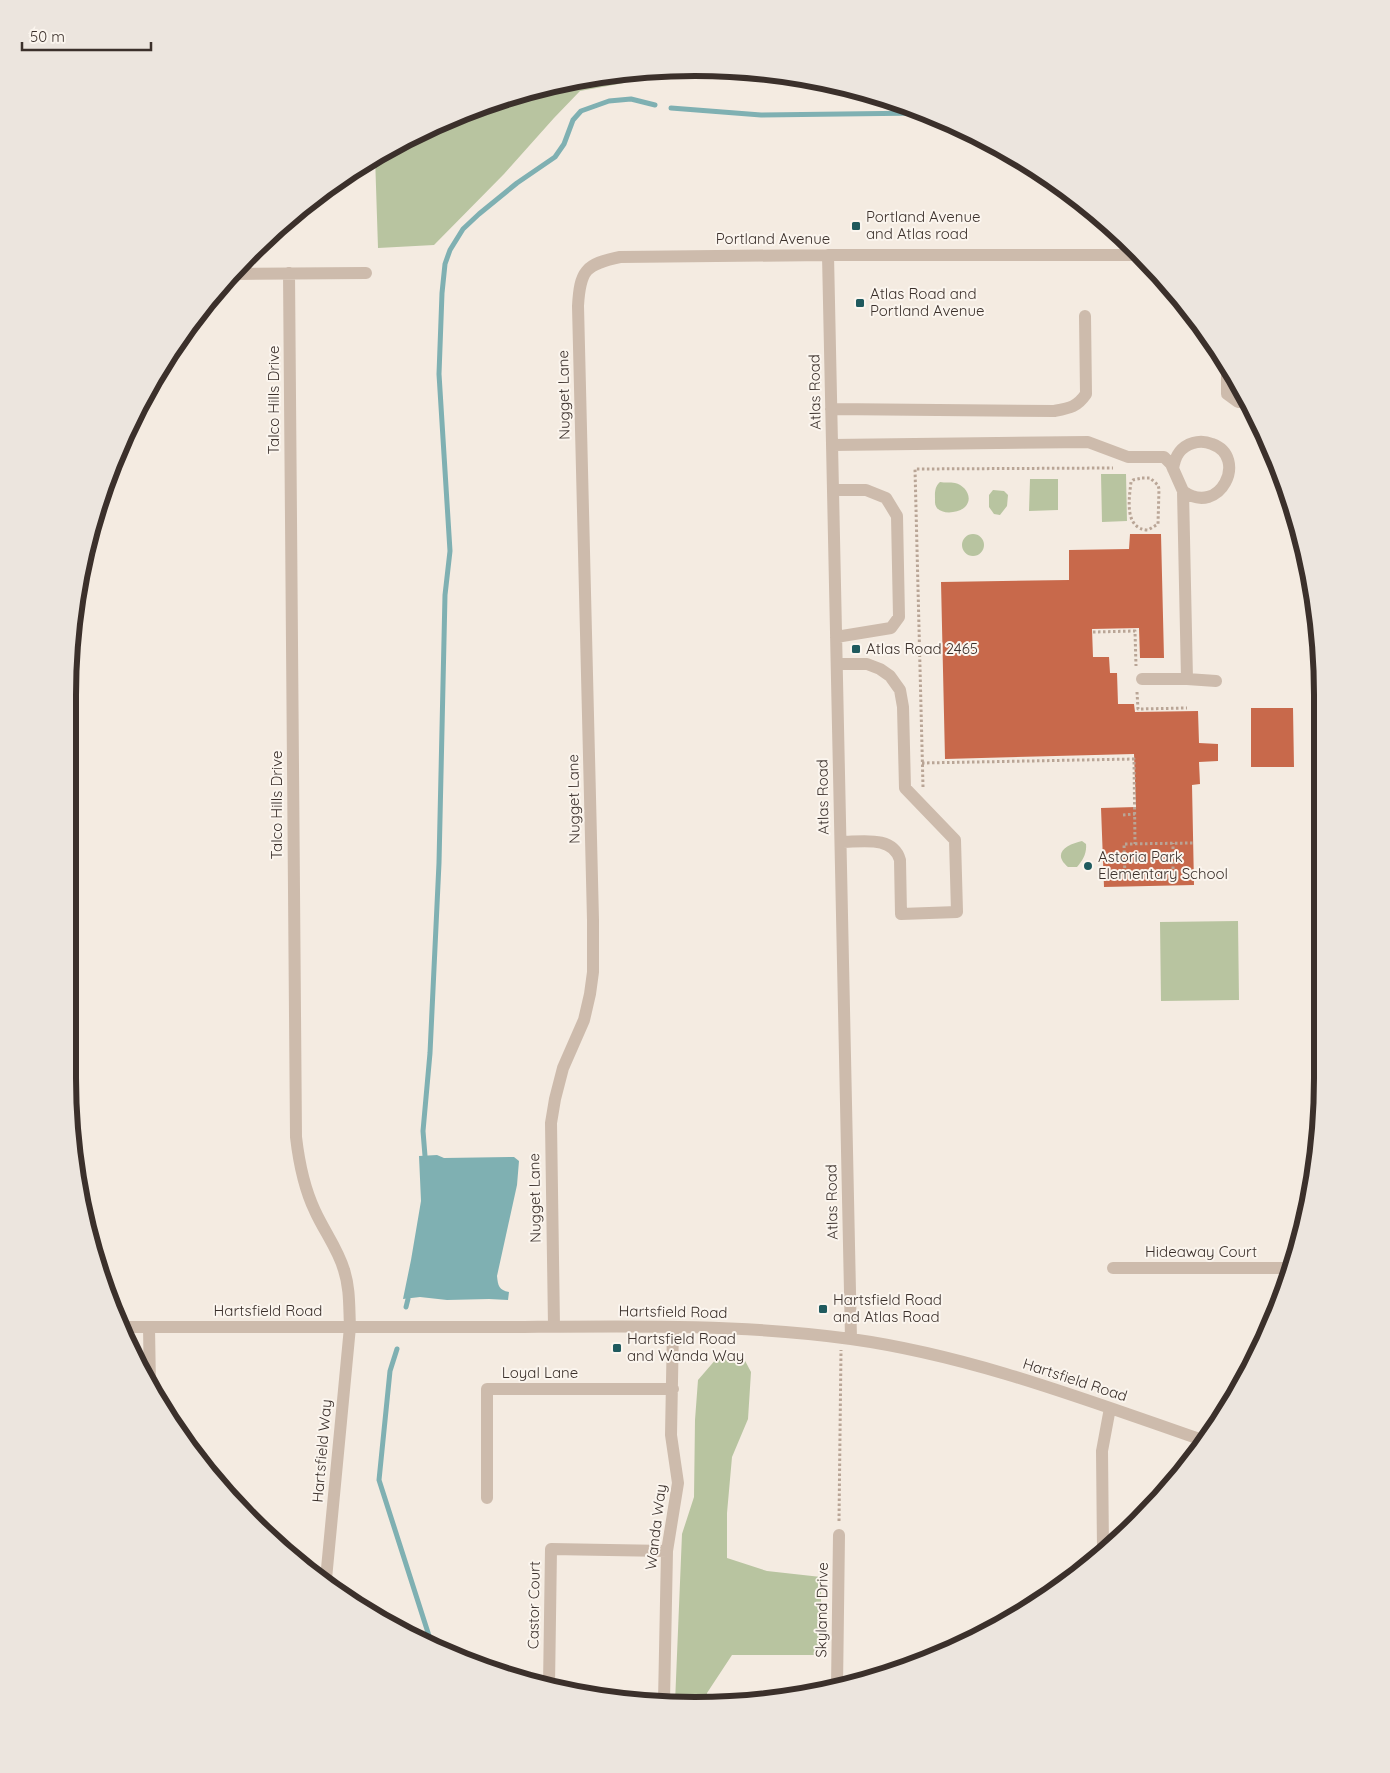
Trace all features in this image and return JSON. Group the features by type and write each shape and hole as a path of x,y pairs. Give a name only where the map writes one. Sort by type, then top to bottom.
{"street":[{"name":"Atlas Road","path":"828,255 841,842 846,1338"},
{"name":"Portland Avenue","path":"589,268 600,261 620,257 1131,255"},
{"name":"Nugget Lane","path":"554,1326 551,1123 563,1068 584,1020 593,972 578,306 579,287 582,278 589,268"},
{"name":"Talco Hills Drive","path":"289,273 296,1137 306,1190 315,1213 337,1251 344,1268 349,1288 350,1327"},
{"path":"242,274 366,273"},
{"path":"831,409 1054,411 1068,409 1079,404 1086,394 1085,316"},
{"path":"1228,380 1228,394 1240,402"},
{"path":"832,445 1088,442 1128,457 1164,457 1171,464 1182,491 1187,679"},
{"path":"1173,469 1174,460 1179,451 1186,445 1196,442 1214,444 1222,450 1227,459 1229,468 1228,478 1224,486 1216,493 1207,497 1197,498 1182,491"},
{"path":"833,490 866,490 886,498 897,516 899,608 899,617 891,628 836,637"},
{"path":"837,664 867,664 880,669 890,676 900,690 903,707 905,788 955,840 957,912 901,914 900,860 898,852 888,844 878,842 841,842"},
{"path":"1142,679 1216,681"},
{"name":"Hideaway Court","path":"1113,1268 1284,1268"},
{"name":"Hartsfield Road","path":"129,1327 673,1327 781,1332 846,1338 887,1345 1030,1381 1198,1438"},
{"path":"149,1327 150,1370"},
{"name":"Hartsfield Way","path":"326,1575 350,1327"},
{"name":"Wanda Way","path":"664,1695 667,1551 678,1483 671,1434 673,1327"},
{"name":"Loyal Lane","path":"487,1498 487,1390 673,1390"},
{"path":"1103,1543 1102,1451 1110,1408"},
{"name":"Skyland Drive","path":"837,1680 839,1534"},
{"name":"Castor Court","path":"549,1679 551,1549 667,1551"}],"path":[{"path":"923,790 915,469 1114,468"},
{"path":"1142,478 1150,478 1158,485 1159,489 1158,524 1148,530 1143,530 1135,525 1130,516 1131,482 1142,478"},
{"path":"1093,632 1135,631"},
{"path":"1138,709 1187,708"},
{"path":"922,763 1134,759 1135,844"},
{"path":"1123,815 1135,814"},
{"path":"1125,878 1124,844 1193,843"},
{"path":"1162,879 1173,879 1173,844"},
{"path":"839,1534 846,1338"}],"green space":[{"path":"729,78 778,82 759,82"},
{"path":"625,81 624,83 580,91 504,174 434,245 378,248 375,166 421,140 458,123 496,109 574,88"},
{"path":"1101,474 1126,474 1127,521 1102,522"},
{"path":"1030,479 1058,479 1058,510 1029,511"},
{"path":"940,482 959,484 965,489 969,500 965,507 951,512 938,509 935,493"},
{"path":"993,490 1004,491 1008,495 1007,506 1000,515 994,514 989,507 989,495"},
{"path":"973,534 981,537 984,545 981,553 973,556 965,553 962,545 965,537"},
{"path":"1082,841 1086,844 1083,859 1077,867 1068,867 1063,862 1061,853 1072,844"},
{"path":"1238,921 1239,1000 1161,1001 1160,922"},
{"path":"743,1357 751,1372 748,1419 732,1457 727,1513 727,1558 767,1571 821,1577 821,1655 732,1655 707,1693 707,1696 675,1696 682,1534 694,1497 695,1420 698,1380 717,1358"}],"water":[{"path":"437,1155 444,1158 514,1157 519,1161 517,1185 497,1276 500,1287 509,1292 508,1300 447,1300 420,1297 403,1299 421,1201 419,1156"}],"building":[{"path":"1130,534 1161,534 1164,658 1140,658 1139,628 1092,629 1093,657 1109,657 1110,673 1117,673 1118,704 1134,704 1135,712 1198,711 1199,743 1218,744 1218,761 1199,762 1200,784 1192,785 1194,885 1104,887 1101,808 1136,807 1134,754 945,759 941,582 1069,580 1069,550 1129,549"},
{"path":"1251,708 1293,708 1294,767 1251,767"}],"waterway":[{"path":"425,1156 423,1131 430,1053 439,863 445,595 450,551 439,374 445,264 450,250 463,229 517,183 555,157 564,144 573,120 581,111 609,101 631,99 655,105"},
{"path":"671,108 761,115 905,113"},
{"path":"406,1307 408,1299"},
{"path":"397,1349 390,1371 379,1480 429,1637"}],"place":[{"name":"Portland Avenue and Atlas road","path":"856,226"},
{"name":"Atlas Road and Portland Avenue","path":"860,303"},
{"name":"Atlas Road 2465","path":"856,649"},
{"name":"Astoria Park Elementary School","path":"1088,866"},
{"name":"Hartsfield Road and Atlas Road","path":"823,1309"},
{"name":"Hartsfield Road and Wanda Way","path":"617,1348"}]}
